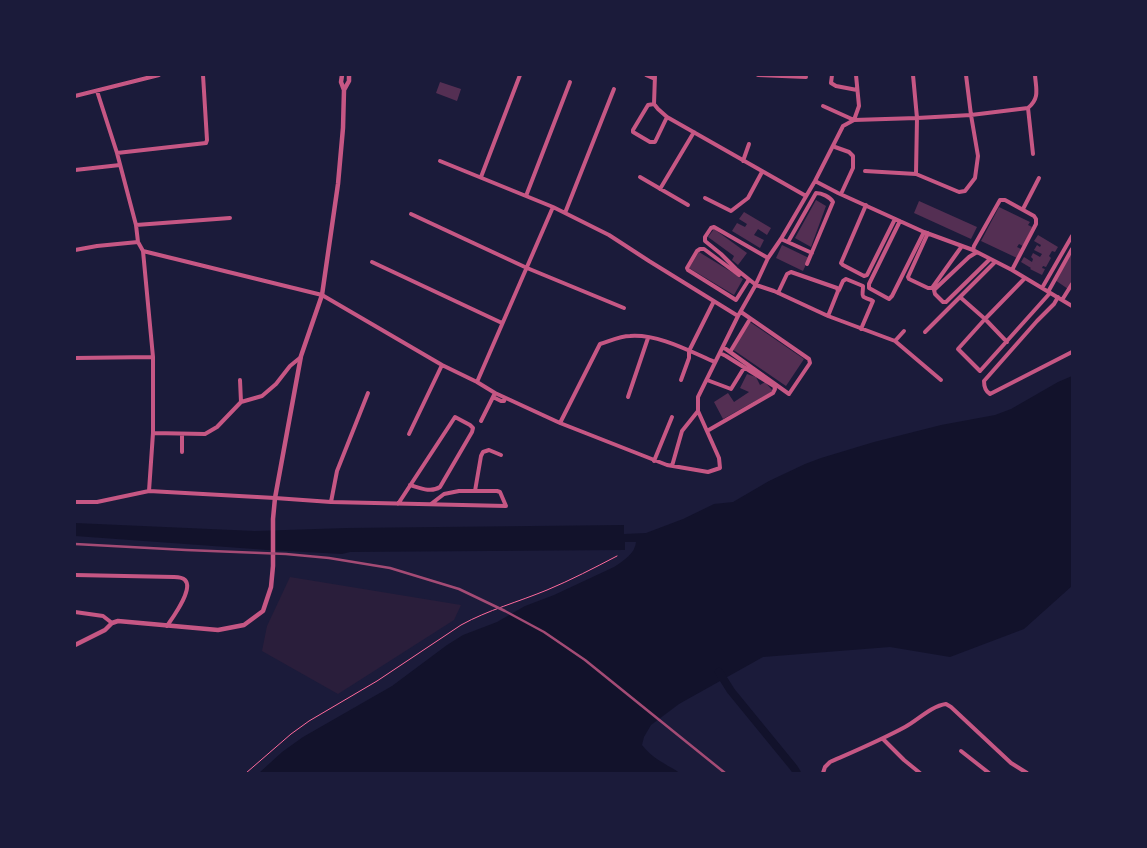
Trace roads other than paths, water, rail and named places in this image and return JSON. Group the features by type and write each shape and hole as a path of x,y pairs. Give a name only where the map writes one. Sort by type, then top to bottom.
{"street":[{"path":"75,96 159,75"},
{"path":"117,153 206,143 203,75"},
{"path":"75,644 105,630 115,622 122,621 218,630 244,625 263,611 271,587 275,498 302,356 322,295 338,184 343,128 344,90 341,82 342,75"},
{"path":"344,90 349,81 349,75"},
{"path":"481,177 520,75"},
{"path":"646,75 655,77 654,104 667,117 806,196"},
{"path":"758,75 806,77"},
{"path":"832,75 831,83 836,86 857,90"},
{"path":"854,120 860,106 856,75"},
{"path":"913,75 917,118 916,174"},
{"path":"865,171 916,174 960,192 965,191 975,178 978,156 966,75"},
{"path":"143,251 322,295 442,365 477,382 494,395 666,466 708,472 720,468 719,458 698,411 698,397 768,258 815,181 842,126 854,120 971,115 1028,108 1034,103 1037,95 1035,75"},
{"path":"526,196 570,82"},
{"path":"565,212 614,89"},
{"path":"97,91 117,153 136,225 138,242 143,251 154,357 153,434 149,492"},
{"path":"654,104 648,105 633,132 650,142 655,142 667,117"},
{"path":"823,106 854,120"},
{"path":"1028,108 1032,154"},
{"path":"660,189 694,132"},
{"path":"743,161 749,144"},
{"path":"833,146 849,152 853,156 853,168 841,194"},
{"path":"440,161 565,212 609,235 714,302 750,319 809,359 810,363 789,394 724,347"},
{"path":"75,170 120,165"},
{"path":"704,198 731,211 748,198 762,172"},
{"path":"640,177 688,205"},
{"path":"1023,209 1040,178"},
{"path":"815,181 926,233 975,251 1012,270 1072,306"},
{"path":"788,242 816,193 831,199 833,202 807,264"},
{"path":"975,251 974,246 1000,200 1004,199 1034,216 1036,220 1036,224 1012,270"},
{"path":"866,206 841,263 864,276 867,275 895,219"},
{"path":"477,382 553,207"},
{"path":"411,214 527,268 624,308"},
{"path":"136,225 230,218"},
{"path":"900,221 869,284 869,288 889,299 926,233"},
{"path":"755,286 705,237 714,227 768,258"},
{"path":"926,233 908,276 909,279 928,288 932,288 962,246"},
{"path":"1042,288 1072,236"},
{"path":"781,239 812,254"},
{"path":"75,250 138,242"},
{"path":"740,313 736,300 688,270 689,264 700,249 755,286 778,293 828,316 895,341 941,380"},
{"path":"1024,278 958,349 981,371 1049,292 1072,249"},
{"path":"975,251 934,290 935,294 943,302 946,302 990,259"},
{"path":"372,262 502,323"},
{"path":"926,332 995,262"},
{"path":"778,293 786,274 791,272 837,288 838,291"},
{"path":"828,316 838,291 846,279 863,286 861,294 873,301 861,329"},
{"path":"736,300 748,281"},
{"path":"1072,284 984,381 984,385 990,394 1072,352"},
{"path":"960,297 1007,342"},
{"path":"680,380 690,351 714,302"},
{"path":"730,352 750,319"},
{"path":"895,341 904,331"},
{"path":"560,423 600,344 630,336 648,338 671,343 714,362"},
{"path":"628,397 648,338"},
{"path":"708,431 773,393 775,389 774,386 720,353"},
{"path":"153,434 205,434 211,431 218,427 241,402 262,396 302,356"},
{"path":"75,358 154,357"},
{"path":"409,434 442,365"},
{"path":"706,380 731,389 744,368"},
{"path":"240,380 241,402"},
{"path":"331,502 337,471 368,394"},
{"path":"481,421 494,395"},
{"path":"672,466 682,431 698,411"},
{"path":"398,504 410,485 455,417 473,428 437,490 410,485"},
{"path":"654,461 672,417"},
{"path":"182,434 182,452"},
{"path":"475,491 483,452 489,450 501,455"},
{"path":"75,502 97,502 149,492 331,502 506,506 500,492 497,491 459,491 444,494 431,504"},
{"path":"75,575 174,577 186,580 188,585 183,601 167,626"},
{"path":"75,612 103,616 112,623"},
{"path":"823,773 830,762 883,739 908,726 937,706 946,704 1011,763 1027,773"},
{"path":"883,739 920,773"},
{"path":"961,751 989,773"}],"waterway":[{"path":"719,672 731,691 797,773"}],"railway":[{"path":"75,544 286,554 329,558 390,568 459,589 544,632 585,660 725,773"}]}
